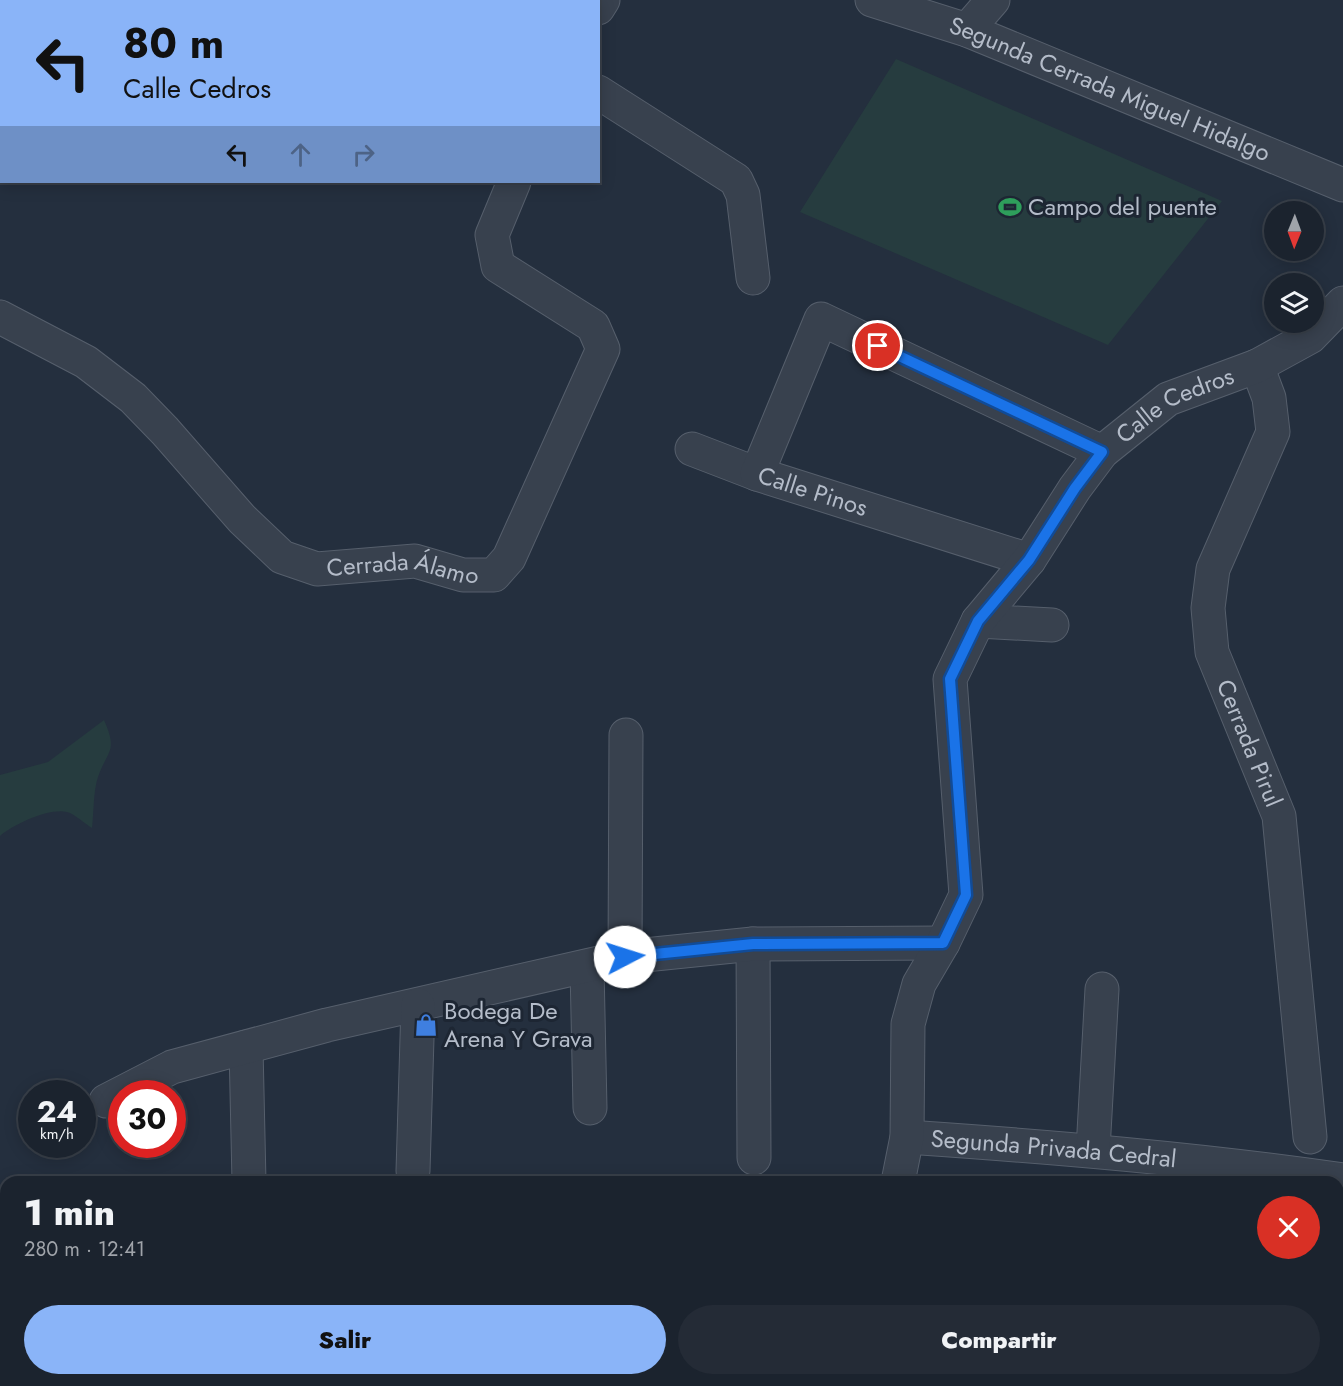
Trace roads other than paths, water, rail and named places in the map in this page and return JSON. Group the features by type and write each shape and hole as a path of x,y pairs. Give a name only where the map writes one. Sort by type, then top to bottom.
{"street":[{"name":"Segunda Cerrada Miguel Hidalgo","path":"872,0 967,30 1340,192"},
{"path":"967,30 993,0"},
{"path":"600,93 736,180 743,195 753,278"},
{"name":"Cerrada Álamo","path":"0,317 86,362 133,398 242,519 282,557 317,569 415,561 463,575 494,575 509,558 536,493 564,440 603,349 593,326 498,266 492,235 514,183"},
{"name":"Calle Cedros","path":"899,1176 907,1137 908,1024 919,984 943,943 966,895 950,679 978,621 1029,560 1075,488 1102,452 1168,399 1257,366 1310,337 1343,303"},
{"name":"Calle Pinos","path":"1029,560 757,474 821,319 1102,452"},
{"name":"Cerrada Pirul","path":"1257,366 1269,398 1273,432 1213,569 1208,608 1212,652 1279,816 1310,1137"},
{"path":"692,450 757,474"},
{"path":"978,621 1052,624"},
{"path":"625,957 626,735"},
{"path":"105,1101 172,1067 418,1005 587,968 625,957 753,944 943,943"},
{"path":"753,944 754,1158"},
{"path":"587,968 590,1108"},
{"path":"1093,1150 1102,989"},
{"path":"413,1171 418,1005"},
{"path":"246,1047 249,1176"},
{"name":"Segunda Privada Cedral","path":"907,1137 1093,1150 1258,1167 1317,1176"}],"place":[{"name":"Campo del puente","path":"1010,207"},
{"name":"Bodega De Arena Y Grava","path":"426,1025"}]}
